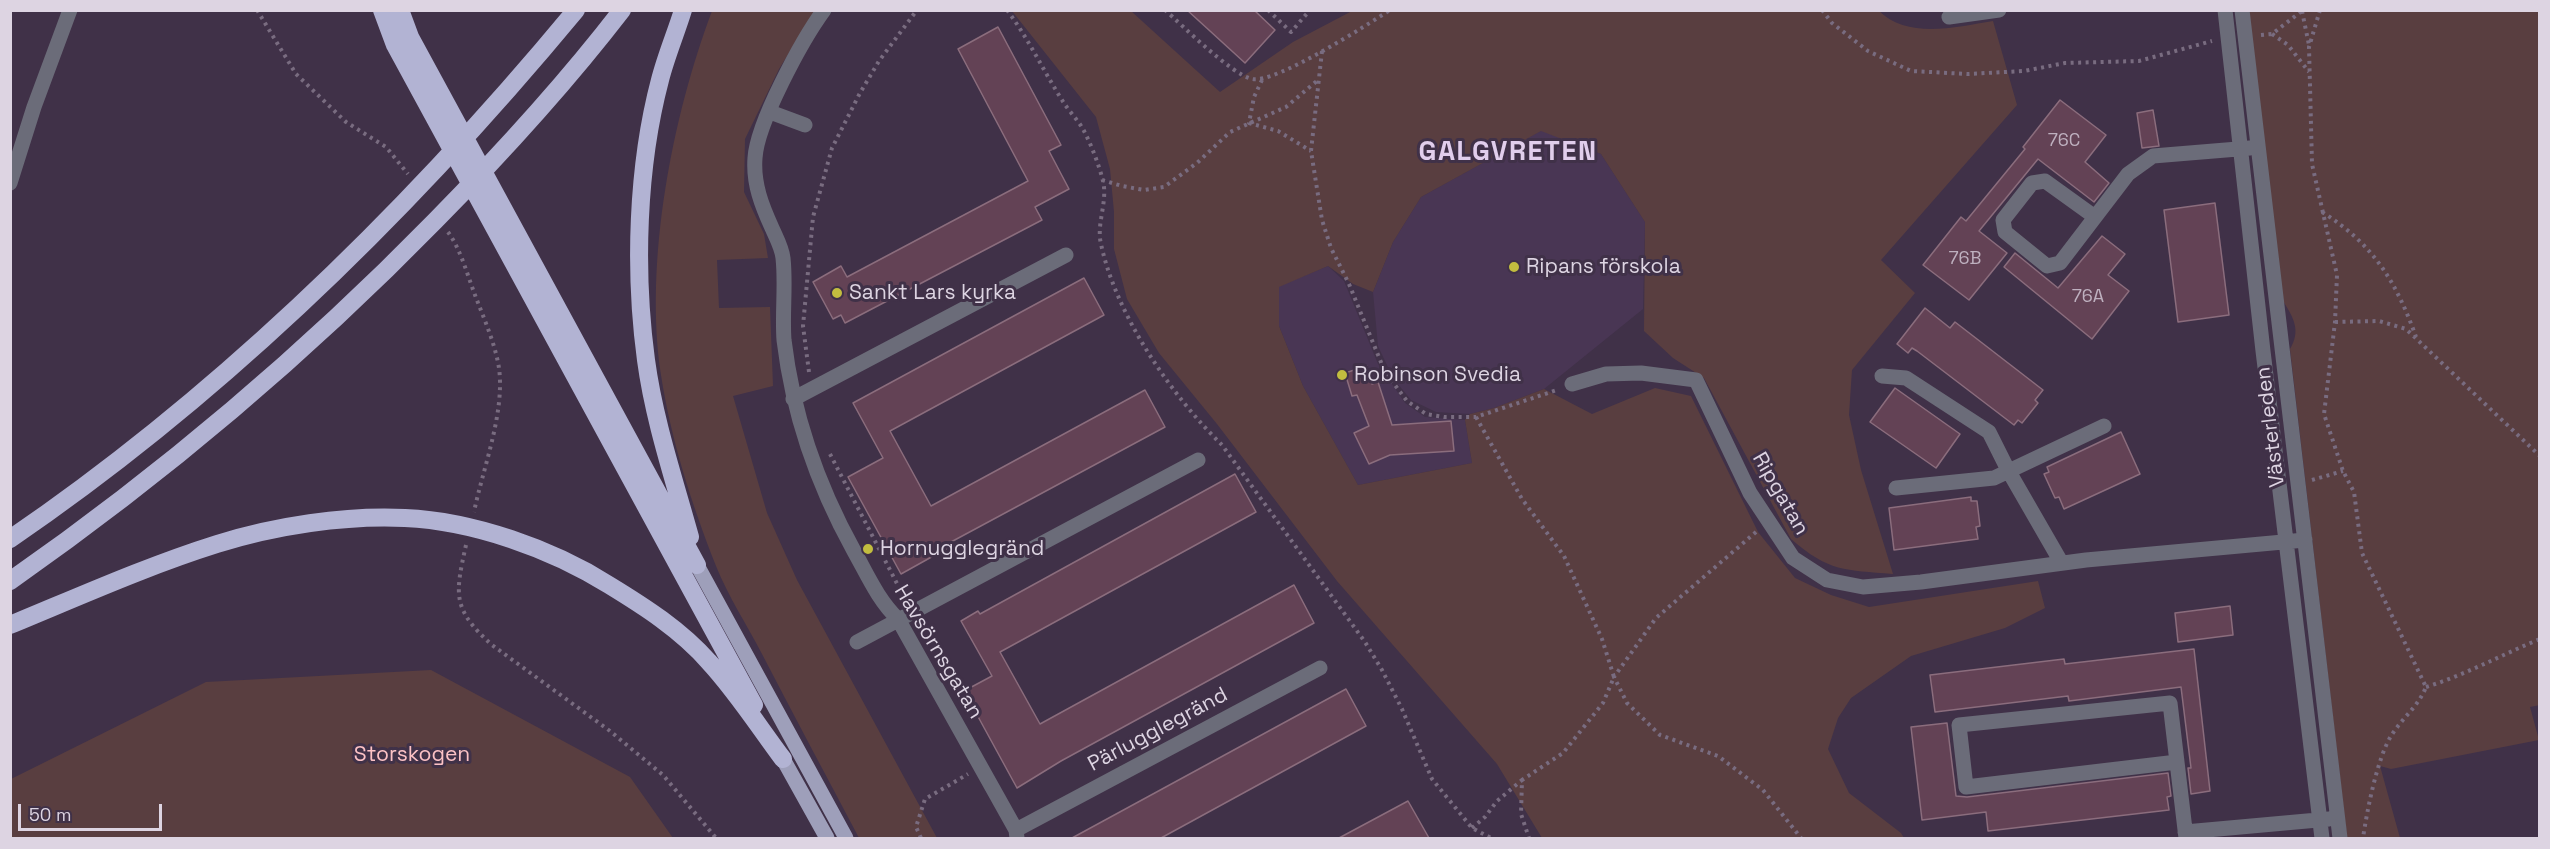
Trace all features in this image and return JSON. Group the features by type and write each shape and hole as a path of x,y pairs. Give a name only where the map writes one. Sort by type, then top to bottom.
{"highway":[{"path":"382,10 395,45 783,759"},
{"path":"400,10 410,37 697,565"},
{"path":"10,539 104,471 226,371 307,298 457,149 576,10"},
{"path":"10,580 191,446 332,323 413,243 535,114 622,10"},
{"path":"683,10 660,79 650,130 642,193 640,251 646,360 657,414 697,565"},
{"path":"10,625 218,544 287,528 343,519 405,518 469,528 525,544 580,567 675,628 710,662 783,759"}],"main road":[{"path":"697,565 846,838"},
{"path":"783,759 827,838"}],"street":[{"path":"10,183 34,107 70,10"},
{"name":"Havsörnsgatan","path":"824,10 800,48 770,112 755,157 755,183 783,256 784,338 793,399 808,453 821,488 885,607 898,619 982,767 1017,834"},
{"path":"1949,17 1998,10"},
{"name":"Västerleden","path":"2225,10 2322,838"},
{"name":"Västerleden","path":"2242,10 2340,838"},
{"path":"770,112 805,125"},
{"path":"2095,216 2045,181 2039,180 2032,183 2003,220 2003,226 2005,232 2047,266 2054,266 2060,262 2128,174 2153,156 2259,147"},
{"path":"793,399 1066,255"},
{"name":"Ripgatan","path":"1572,384 1606,374 1641,373 1696,380 1750,493 1793,558 1827,580 1863,587 1921,582 2061,562 2305,540"},
{"path":"1882,376 1906,378 1989,432 2061,562"},
{"path":"1896,488 1994,478 2104,426"},
{"path":"857,642 1198,459"},
{"name":"Pärlugglegränd","path":"1017,834 1320,668"},
{"path":"2177,762 1966,787 1959,725 2170,703 2186,835 2338,818"}],"path":[{"path":"257,10 296,74 346,122 386,147 412,181"},
{"path":"812,390 802,326 816,205 832,148 860,93 879,61 917,10"},
{"path":"1006,10 1019,27 1063,101 1084,130 1105,195 1100,241 1109,272 1136,332 1167,381 1197,421 1222,446 1365,642 1402,709 1432,779 1472,828 1491,838"},
{"path":"1165,10 1235,70 1249,79 1262,80 1322,51 1390,10"},
{"path":"1268,10 1292,32 1310,10"},
{"path":"1822,10 1832,23 1868,51 1911,71 1968,74 2024,71 2064,63 2139,61 2228,38"},
{"path":"2309,46 2320,10"},
{"path":"2245,36 2272,34 2303,11 2309,46 2312,164 2337,275 2335,322 2324,414 2343,471 2354,492 2362,553 2426,687 2421,700 2391,736 2379,766 2363,838"},
{"path":"2272,34 2288,45 2309,72"},
{"path":"1322,51 1311,151 1322,220 1331,248 1349,284 1385,372 1407,401 1426,414 1444,417 1476,417 1572,384"},
{"path":"1102,180 1144,190 1164,187 1197,163 1230,132 1286,107 1318,79"},
{"path":"1249,123 1254,97 1262,80"},
{"path":"1249,123 1278,131 1311,151"},
{"path":"2322,211 2344,226 2371,250 2403,302 2416,337"},
{"path":"445,228 460,254 493,340 499,369 500,392 496,417 479,489"},
{"path":"2335,322 2379,321 2406,329 2540,456"},
{"path":"1476,417 1522,499 1564,556 1602,639 1614,677 1627,703 1660,735 1718,756 1763,790 1801,838"},
{"path":"825,444 912,611"},
{"path":"1472,828 1485,817 1497,801 1522,780 1563,753 1603,704 1614,677 1656,618 1769,522"},
{"path":"461,568 459,603 475,630 492,645 610,731 663,775 716,838"},
{"path":"2426,687 2457,677 2540,639"},
{"path":"921,838 916,827 925,798 982,767"},
{"path":"1522,780 1521,814 1529,838"}],"shaded area":[{"name":"Ripans förskola","path":"1542,130 1601,154 1645,222 1643,309 1544,389 1494,408 1470,414 1436,412 1411,400 1393,378 1378,346 1373,292 1393,242 1421,197"},
{"name":"Robinson Svedia","path":"1328,266 1344,281 1378,364 1405,403 1425,417 1465,420 1472,463 1358,485 1303,386 1279,326 1279,286"}],"green space":[{"path":"1878,10 1903,25 1918,28 1948,28 1993,21 2017,105 1881,260 1915,293 1852,370 1849,415 1861,470 1893,574 1850,570 1827,564 1791,539 1704,378 1673,358 1644,331 1645,222 1601,154 1541,131 1421,197 1393,242 1373,292 1353,284 1328,266 1279,287 1279,326 1303,386 1358,485 1472,463 1465,420 1470,414 1494,408 1544,389 1592,414 1655,388 1691,396 1758,532 1795,578 1831,595 1869,607 2038,581 2045,608 2005,628 1911,656 1851,698 1838,718 1828,749 1849,793 1901,833 1904,838 1542,838 1497,764 1337,581 1217,424 1159,353 1127,299 1114,249 1114,212 1110,169 1096,117 1012,11 1131,11 1220,92 1293,42 1352,11"},
{"path":"712,11 815,11 779,69 745,139 744,192 764,234 768,258 717,260 719,308 770,307 773,386 733,396 767,513 797,580 937,838 859,838 721,577 699,520 676,448 661,375 657,331 656,285 659,238 674,143 685,97"},
{"path":"2249,11 2539,11 2540,705 2530,707 2539,740 2391,769 2380,766 2400,838 2347,838 2290,349 2296,330 2283,301"},
{"name":"Storskogen","path":"431,670 630,777 673,838 11,838 11,779 206,682"}],"building":[{"path":"1187,10 1254,10 1275,30 1245,63"},
{"path":"998,27 1061,145 1049,151 1069,189 1035,207 1042,220 845,323 841,315 833,319 813,282 841,266 847,277 1028,181 958,49"},
{"path":"2060,100 2106,135 2085,162 2109,183 2094,202 2038,159 1979,231 2007,253 1969,300 1923,265 1961,217 1966,221 2025,149 2023,147"},
{"path":"2153,110 2159,146 2142,148 2137,113"},
{"path":"2215,203 2229,315 2178,322 2164,210"},
{"path":"2102,236 2125,254 2108,275 2129,291 2092,339 2004,267 2015,253 2058,288"},
{"path":"1084,278 1104,315 890,431 931,506 1145,390 1165,427 951,542 953,545 901,574 848,477 883,458 853,403"},
{"path":"1925,308 1950,328 1955,322 2043,390 2035,400 2038,403 2022,423 2018,420 2014,425 1917,351 1912,348 1908,353 1897,344"},
{"path":"1367,366 1372,384 1378,382 1392,425 1451,421 1454,451 1390,455 1369,464 1354,433 1369,426 1357,395 1352,396 1345,373"},
{"path":"1895,388 1960,434 1936,468 1870,422"},
{"path":"2121,432 2140,474 2064,509 2059,497 2055,498 2044,474 2049,472 2047,467"},
{"path":"1235,474 1256,512 1000,652 1040,724 1294,585 1314,623 1061,761 1017,788 964,691 992,676 961,621 978,611 980,614"},
{"path":"1971,497 1971,501 1977,501 1980,526 1976,527 1978,539 1894,550 1889,508"},
{"path":"2230,606 2233,635 2178,642 2175,613"},
{"path":"2194,649 2210,791 2191,794 2188,768 2191,768 2181,687 2069,701 2068,696 1935,712 1930,675 2064,659 2065,664"},
{"path":"1346,689 1366,726 1161,838 1072,838"},
{"path":"1947,723 1956,796 1967,797 2168,773 2171,796 2167,797 2169,810 1988,831 1986,812 1922,820 1911,727"},
{"path":"1408,801 1429,838 1339,838"}],"place":[{"name":"Ripans förskola","path":"1514,267"},
{"name":"Sankt Lars kyrka","path":"837,293"},
{"name":"Robinson Svedia","path":"1342,375"},
{"name":"Hornugglegränd","path":"868,549"}],"district":[{"name":"GALGVRETEN","path":"1508,153"}]}
